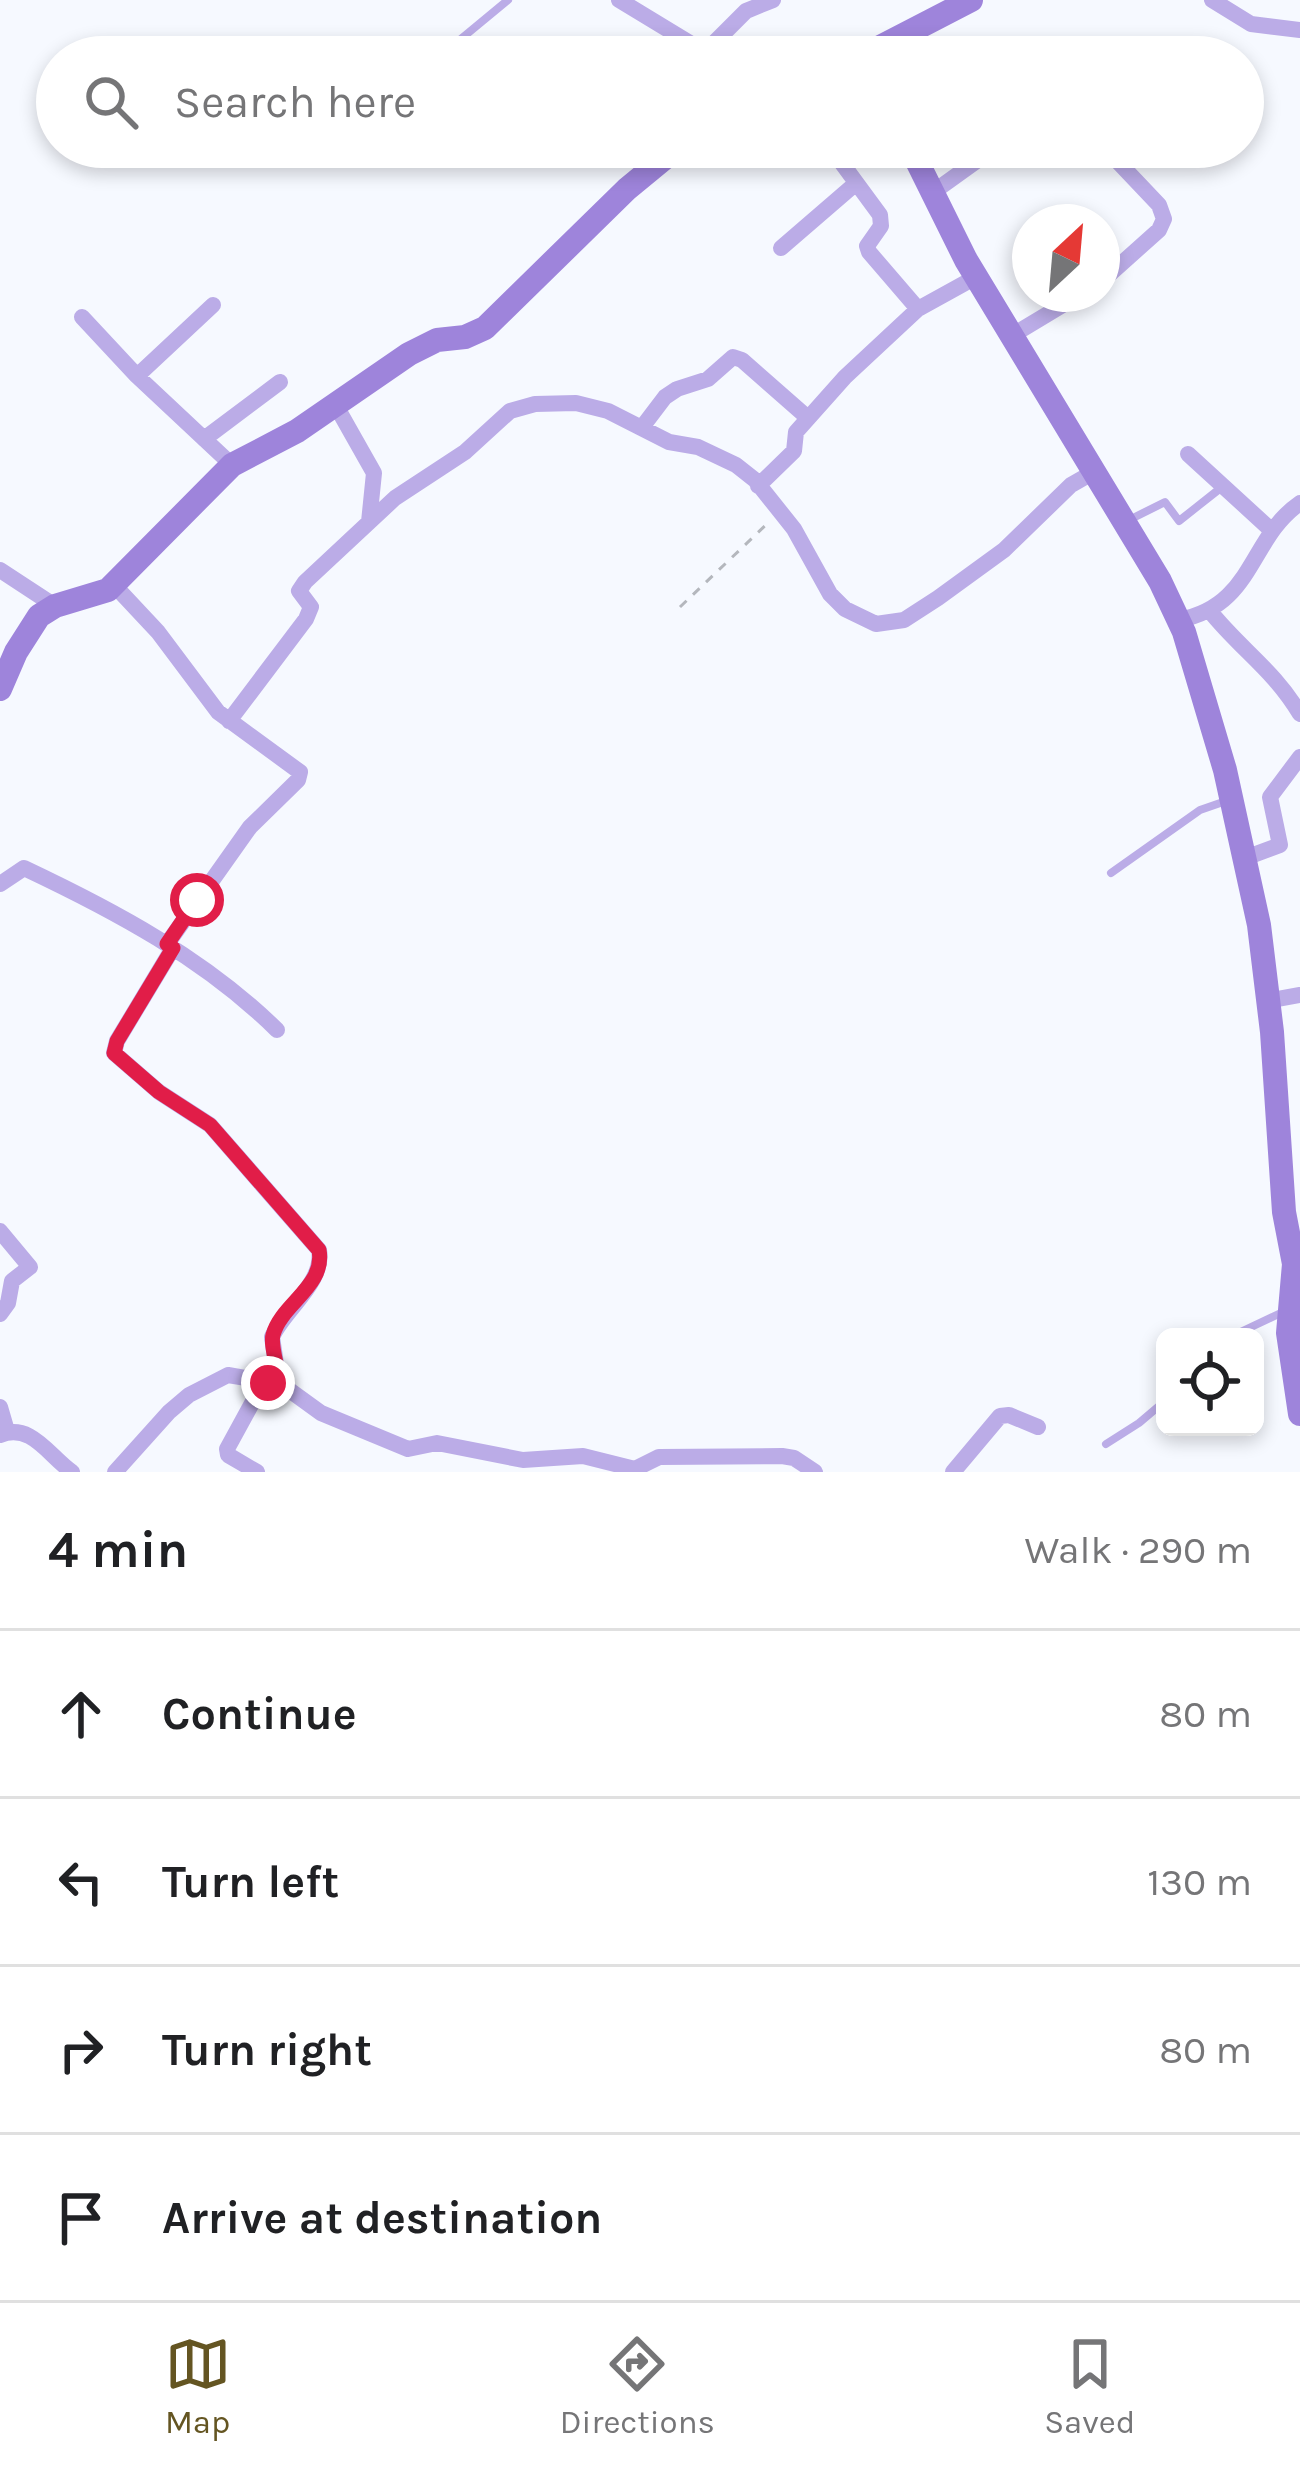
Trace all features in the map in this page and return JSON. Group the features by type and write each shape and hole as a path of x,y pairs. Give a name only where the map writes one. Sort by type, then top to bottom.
{"street":[{"path":"619,0 679,36"},
{"path":"724,36 746,11 773,0"},
{"path":"903,36 971,0"},
{"path":"1212,0 1251,24 1300,30"},
{"path":"0,689 31,626 55,606 101,594 115,585 232,465 297,430 425,345 485,328 653,168"},
{"path":"843,168 880,215 868,252 918,309"},
{"path":"920,168 976,278 1092,473 1128,520 1160,581 1274,673 1300,714"},
{"path":"932,193 967,168"},
{"path":"1120,265 1159,230 1164,219 1159,205 1123,168"},
{"path":"781,248 854,185"},
{"path":"758,485 796,450 796,432 808,418 918,309 976,278"},
{"path":"137,376 213,305"},
{"path":"1013,335 1051,312"},
{"path":"82,317 232,465"},
{"path":"643,426 664,397 677,388 708,380 733,357 808,418"},
{"path":"204,439 280,382"},
{"path":"229,721 306,619 311,607 299,595 301,587 395,498 465,452 510,411 521,407 575,403 643,426 669,442 698,447 748,473 801,539 830,594 861,620 889,623 915,614 994,558 1071,485 1092,473"},
{"path":"335,404 374,473 369,522"},
{"path":"1188,454 1270,529"},
{"path":"1197,615 1255,566 1270,529 1300,503"},
{"path":"0,570 55,606"},
{"path":"115,585 158,632 212,705 298,770 300,778 250,827 170,946 114,1053 159,1092 210,1125 319,1250 316,1273 272,1337 271,1383 227,1449 228,1455 257,1472"},
{"path":"1197,615 1232,800 1262,853 1259,925 1284,998 1272,1032 1283,1212 1294,1264 1288,1333 1300,1414"},
{"path":"1262,853 1281,840 1270,797 1298,766"},
{"path":"0,884 24,868 170,946 234,989 277,1030"},
{"path":"0,1231 30,1267 12,1281 8,1304 0,1314"},
{"path":"115,1472 169,1412 217,1378 237,1375 271,1383 321,1413 408,1449 437,1443 524,1460 565,1455 642,1470 659,1456 782,1456 815,1472"},
{"path":"0,1407 4,1433 30,1436 72,1472"},
{"path":"953,1472 1000,1416 1038,1427"}],"lane":[{"path":"464,36 508,0"},
{"path":"1128,520 1167,502 1179,521 1223,486"},
{"path":"1112,873 1200,810 1232,800"},
{"path":"1249,1328 1290,1309"},
{"path":"1106,1444 1156,1409"}],"path":[{"path":"680,607 779,512"}],"route":[{"path":"197,900 167,944 173,948 114,1053 159,1092 210,1125 319,1250 316,1273 274,1331 279,1384 268,1383"}]}
